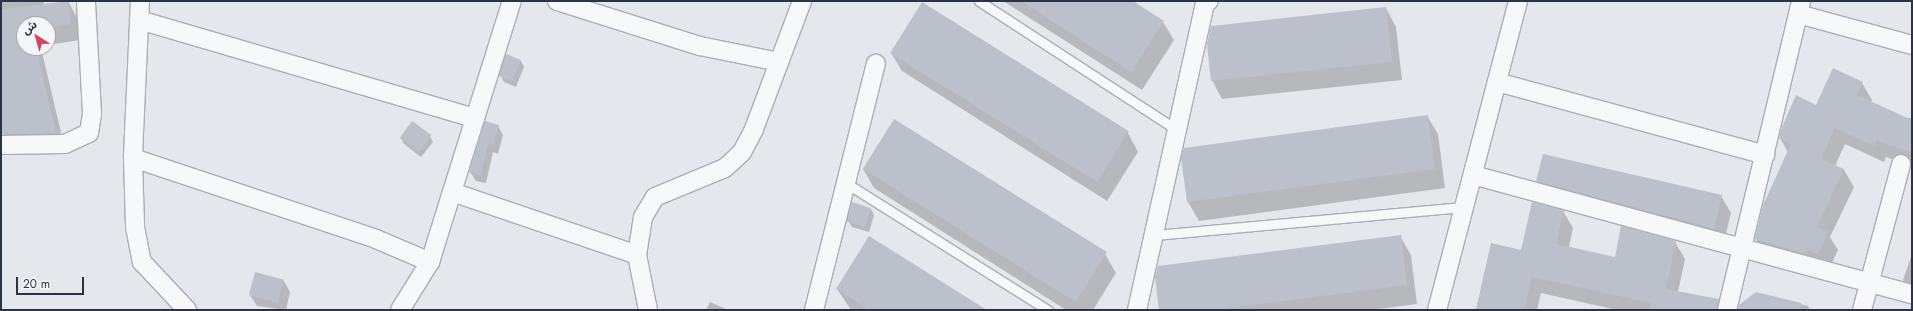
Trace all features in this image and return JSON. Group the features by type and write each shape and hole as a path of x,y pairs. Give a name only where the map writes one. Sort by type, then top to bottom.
{"street":[{"path":"1,145 65,144 89,133 92,113 86,1"},
{"path":"140,1 133,158 135,227 142,262 187,310"},
{"path":"400,310 430,262 512,1"},
{"path":"558,1 700,46 779,62"},
{"path":"648,310 637,255 643,217 654,197 725,168 742,152 802,1"},
{"path":"1137,310 1205,3 1209,1"},
{"path":"1437,310 1518,1"},
{"path":"1727,310 1800,7 1912,45"},
{"path":"139,20 475,118"},
{"path":"818,308 846,183 876,64"},
{"path":"1497,82 1765,155"},
{"path":"133,158 376,239 430,262"},
{"path":"1862,310 1868,282 1901,164"},
{"path":"1472,175 1912,294"},
{"path":"452,192 637,255"}],"lane":[{"path":"978,1 1177,130"},
{"path":"846,183 1048,310"},
{"path":"1154,235 1464,207"}],"building":[{"path":"68,1 71,24 56,27 56,16 16,16 16,56 38,56 56,133 2,134 1,9"},
{"path":"1021,1 1133,1 1164,21 1131,72"},
{"path":"922,2 1129,131 1097,182 890,53"},
{"path":"1386,7 1392,62 1211,81 1207,44 1211,26"},
{"path":"506,54 521,60 512,81 497,75"},
{"path":"1833,68 1863,82 1857,95 1912,120 1912,153 1877,140 1874,146 1835,128 1821,159 1844,169 1817,227 1828,232 1818,254 1808,250 1806,254 1755,239 1763,205 1791,144 1779,138 1782,127 1796,95 1816,105"},
{"path":"1428,115 1435,169 1187,202 1181,158 1184,148"},
{"path":"894,119 1107,252 1076,302 863,169"},
{"path":"412,121 431,135 419,152 400,138"},
{"path":"485,121 499,125 493,145 488,144 481,175 469,172"},
{"path":"1543,154 1722,195 1714,229 1536,181"},
{"path":"852,202 871,208 865,227 846,221"},
{"path":"1532,202 1564,210 1556,244 1615,257 1621,226 1676,241 1666,289 1719,299 1717,310 1650,310 1651,303 1532,277 1524,310 1476,310 1491,243 1521,250"},
{"path":"1401,235 1407,285 1214,310 1159,310 1155,277 1158,266"},
{"path":"869,236 987,310 869,310 836,289"},
{"path":"255,272 284,280 278,303 249,295"},
{"path":"1756,292 1801,303 1800,310 1738,310 1739,305"}]}
